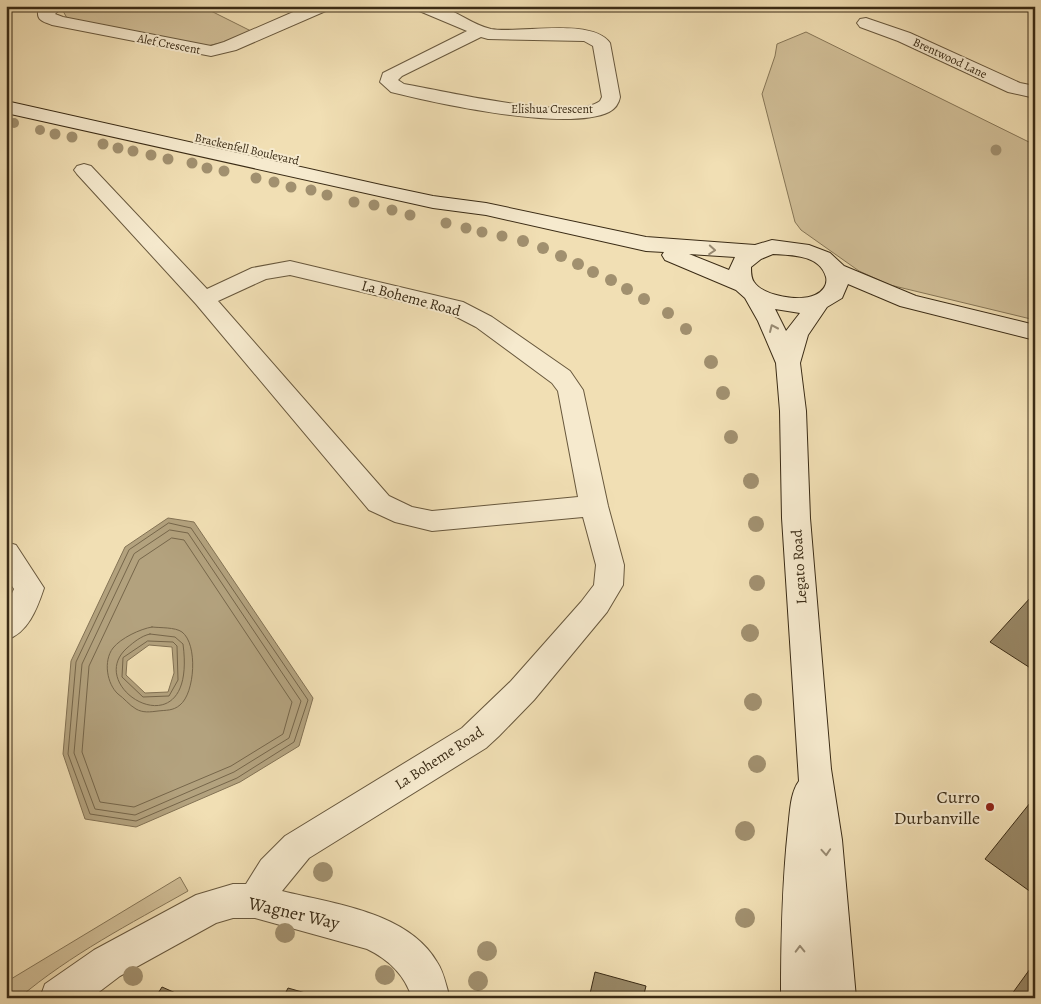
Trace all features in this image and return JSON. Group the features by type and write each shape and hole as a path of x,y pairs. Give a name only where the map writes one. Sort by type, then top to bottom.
{"street":[{"name":"Alef Crescent","path":"55,6 46,12 46,16 58,21 208,51 226,48 322,6"},
{"path":"282,6 301,15"},
{"name":"Elishua Crescent","path":"423,6 479,32 498,36 579,34 596,40 601,43 611,96 610,101 605,107 592,111 508,110 398,88 389,82 389,77 396,72 479,32"},
{"name":"Brentwood Lane","path":"866,24 904,37 1015,88 1035,92"},
{"name":"Brackenfell Boulevard","path":"6,93 376,179 441,195 486,209"},
{"name":"Brackenfell Boulevard","path":"6,107 433,202 486,209 646,244 755,252"},
{"path":"84,170 204,299 379,503 395,512 414,518 432,520 594,506"},
{"name":"Brackenfell Boulevard","path":"646,244 749,290"},
{"path":"822,302 837,290 840,281 837,272 830,262 818,254 803,249 772,247 755,252 747,257 741,265 739,275 749,290 768,301 784,305 801,306 822,302 908,301"},
{"name":"La Boheme Road","path":"204,299 260,273 290,268 412,296 470,314 560,376 570,390 594,506 611,575 608,584 594,606 514,703 474,738 297,847 274,872 255,901"},
{"path":"837,272 908,301 1035,333"},
{"name":"Legato Road","path":"749,290 770,320 788,364 793,411 796,518 814,770 825,840 837,998"},
{"name":"Legato Road","path":"788,364 796,334 822,302"},
{"path":"6,553 29,588 23,607 6,628"},
{"name":"Legato Road","path":"800,998 799,917 804,841 814,770"},
{"name":"Wagner Way","path":"59,998 107,963 209,907 233,901 255,901 373,932 395,943 410,956 424,975 431,998"}],"shaded area":[{"path":"68,6 201,6 251,31 225,42 207,46 67,18 63,11"},
{"path":"806,32 1035,145 1035,320 890,285 859,271 801,230 795,222 762,94 775,56 777,44"},
{"path":"180,877 188,891 59,967 19,998 6,990 6,982"}],"water":[{"path":"168,518 194,522 313,698 299,746 240,782 136,827 85,819 63,754 71,661 125,547","holes":["149,645 172,647 174,673 168,692 145,693 126,675 127,661"]}],"building":[{"path":"1031,597 1035,600 1035,671 990,642"},
{"path":"1030,803 1035,806 1035,895 985,859"},
{"path":"1035,962 1035,998 1009,998"},
{"path":"595,972 646,986 643,998 589,998"},
{"path":"162,987 187,998 155,998"},
{"path":"288,988 323,998 283,998"}],"place":[{"name":"Curro Durbanville","path":"990,807"}]}
